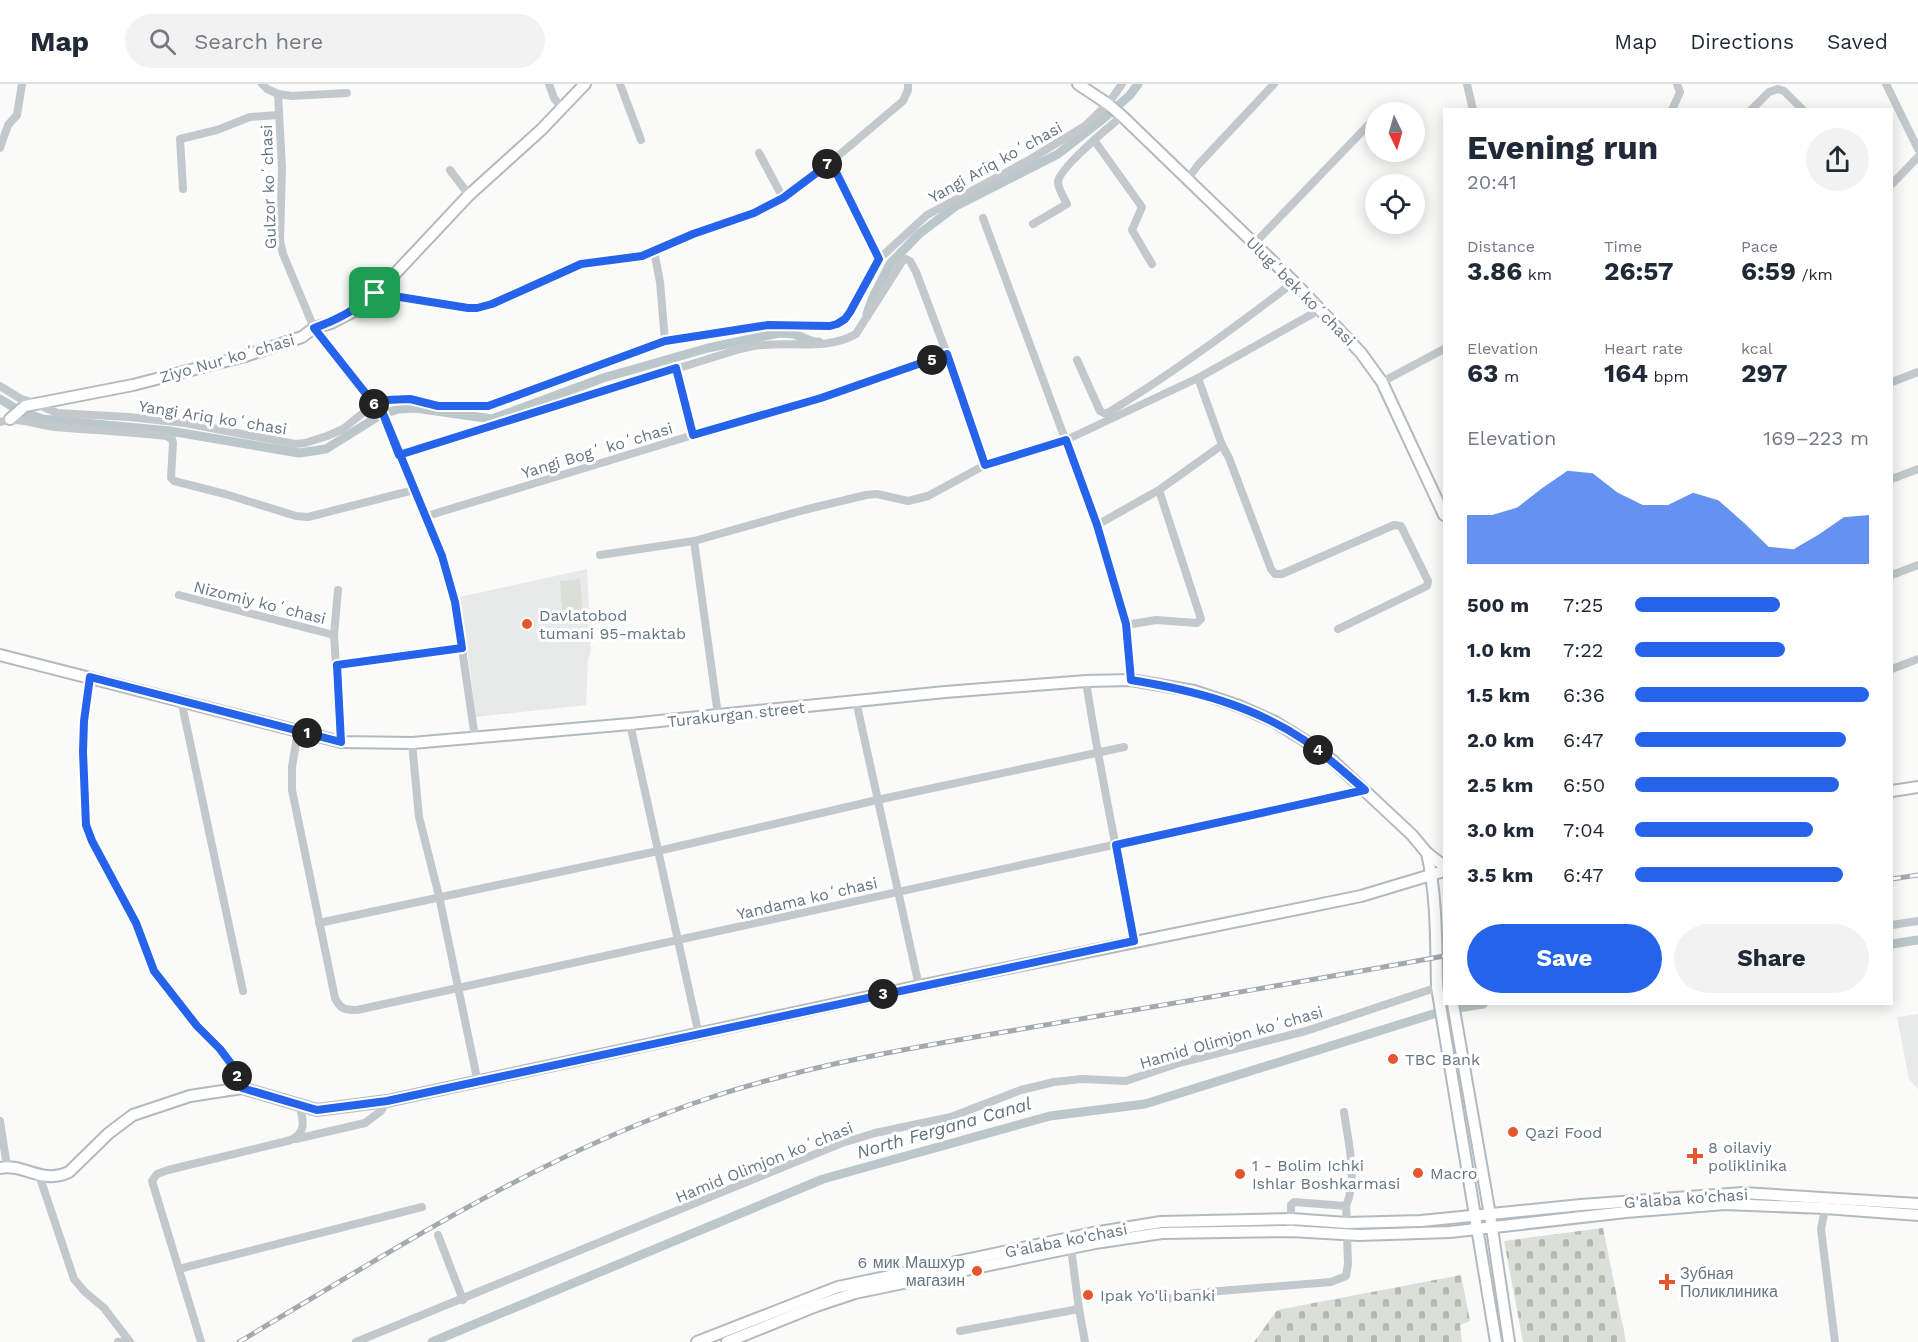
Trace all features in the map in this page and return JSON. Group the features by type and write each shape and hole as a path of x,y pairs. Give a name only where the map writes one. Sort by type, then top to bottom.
{"main road":[{"name":"Ziyo Nur koʻchasi","path":"30,404 134,385 245,356 302,337 314,328 331,323 354,311 375,293 469,195 585,84"},
{"name":"Ulugʻbek koʻchasi","path":"1078,84 1122,116 1294,282 1361,353 1382,382 1443,513"},
{"path":"5,420 30,404"},
{"name":"Turakurgan street","path":"0,655 341,742 412,743 856,701 1086,681 1131,680 1194,691 1239,706 1275,722 1333,761 1412,835 1443,868"},
{"path":"1893,792 1918,787"},
{"name":"Turakurgan street","path":"1427,853 1432,874 1443,869"},
{"path":"4,1167 39,1176 54,1177 69,1172 109,1133 133,1115 190,1096 242,1088 317,1110 387,1101 918,986 1361,896 1432,874 1443,1028 1496,1342"},
{"path":"1453,1005 1490,1215 1509,1342"},
{"name":"G'alaba ko'chasi","path":"1347,1229 1721,1194 1826,1203 1918,1215"},
{"name":"G'alaba ko'chasi","path":"727,1342 838,1287 1093,1233 1179,1220 1450,1232 1615,1213 1725,1204 1918,1204"},
{"name":"G'alaba ko'chasi","path":"697,1342 855,1293 1071,1248 1179,1232 1291,1225"}],"street":[{"path":"0,148 8,124 17,115 22,84"},
{"path":"262,84 278,94 292,96 347,93"},
{"path":"549,84 562,108"},
{"path":"620,84 641,140"},
{"path":"375,293 477,308 492,304 581,264 631,259 754,213 783,198 831,162 903,100 908,84"},
{"name":"Yangi Ariq koʻchasi","path":"0,386 30,404 57,413 185,423 295,444 305,443 343,429 387,400 410,399 438,406 488,406 665,341 768,325 830,326 845,319 879,259 927,215 1029,160 1085,126 1108,104 1122,84"},
{"path":"1187,180 1198,165 1274,84"},
{"path":"1467,84 1473,108"},
{"path":"1673,108 1680,92 1677,84"},
{"path":"1886,84 1918,149"},
{"path":"1753,108 1769,92 1778,89 1784,91 1801,108"},
{"name":"Gulzor koʻchasi","path":"278,94 282,168 281,249 314,328 377,405 399,455"},
{"path":"183,189 180,139 210,132 250,117 279,115"},
{"path":"1033,224 1067,204 1059,185 1059,177 1094,140 1122,116"},
{"path":"1254,244 1365,128"},
{"path":"1094,140 1142,207 1132,231 1152,264"},
{"path":"759,153 783,198"},
{"path":"1893,183 1918,157"},
{"path":"831,162 879,259"},
{"path":"450,170 469,195"},
{"path":"983,218 1097,525 1126,624 1131,680"},
{"path":"654,251 660,282 665,341"},
{"path":"475,738 455,602 442,556 427,516 399,455 740,349 764,345 833,343 845,340 856,334 903,260 906,259 910,261 916,272 985,465"},
{"path":"1077,360 1100,411 1106,414 1178,368 1294,282"},
{"path":"600,555 694,541 866,495 877,494 908,501 928,496 985,465 1066,440 1198,378 1321,309"},
{"path":"1382,382 1443,350"},
{"name":"Yangi Bogʻ koʻchasi","path":"427,516 821,398 947,354"},
{"path":"676,368 693,435"},
{"path":"1893,382 1918,372"},
{"path":"1198,378 1222,445 1275,574 1282,574 1394,525 1401,526 1407,535 1428,581 1427,586 1338,629"},
{"path":"5,420 53,427 103,429 166,436 172,439 173,443 171,478 174,481 296,516 320,514 414,490"},
{"path":"1097,525 1159,490 1222,445"},
{"path":"1893,479 1918,469"},
{"path":"1126,624 1156,620 1197,622 1201,619 1159,490"},
{"path":"694,541 718,715"},
{"path":"1893,575 1918,565"},
{"name":"Nizomiy koʻchasi","path":"338,590 334,635 341,742"},
{"name":"Nizomiy koʻchasi","path":"179,595 334,635"},
{"path":"337,665 462,648"},
{"path":"1893,669 1918,659"},
{"path":"90,677 84,721 83,752 86,825 92,841 136,923 154,971 190,1017 226,1057 242,1088"},
{"path":"1086,681 1097,754 1134,941"},
{"path":"182,700 243,991"},
{"path":"856,701 918,986"},
{"path":"630,724 699,1035"},
{"name":"Yandama koʻchasi","path":"298,731 292,767 292,790 335,998 339,1006 346,1010 357,1010 677,941 1365,790"},
{"path":"412,743 419,817 478,1083"},
{"path":"319,923 658,851 877,800 1124,747"},
{"path":"1893,925 1918,921"},
{"name":"Hamid Olimjon koʻchasi","path":"356,1342 842,1143 875,1133 951,1118 1022,1090 1054,1082 1126,1081 1179,1063 1306,1031 1441,986"},
{"path":"201,1342 152,1185 154,1177 168,1170 364,1123 381,1111 387,1101"},
{"path":"291,1140 299,1136 303,1130 300,1106"},
{"path":"1167,1299 1195,1293 1331,1282 1346,1276 1348,1264 1346,1206 1352,1178 1344,1113"},
{"path":"0,1121 4,1167"},
{"path":"39,1176 74,1279 110,1315 129,1341"},
{"path":"1291,1225 1291,1205 1294,1202 1346,1206"},
{"path":"1826,1203 1821,1229 1834,1342"},
{"path":"179,1269 422,1207"},
{"path":"438,1235 463,1300"},
{"path":"1071,1248 1085,1342"},
{"path":"960,1331 1079,1309"},
{"path":"118,1342 129,1341"}],"shaded area":[{"name":"Davlatobod tumani 95-maktab","path":"587,569 591,651 588,659 586,705 476,717 460,597"},
{"path":"1918,1014 1918,1089 1909,1079 1897,1017"}],"green space":[{"path":"580,579 583,615 563,617 560,581"},
{"path":"1603,1228 1626,1342 1523,1342 1504,1241"},
{"path":"1461,1275 1470,1321 1460,1325 1462,1342 1254,1342 1277,1310"}],"waterway":[{"path":"867,314 890,264 919,234 956,206 1058,154 1103,119 1130,95 1138,84"},
{"path":"0,399 18,410 42,419 170,431 299,453 326,449 382,414 399,409 415,408 492,419 603,378 708,348 779,333 794,334 813,342 819,342"},
{"name":"North Fergana Canal","path":"1893,944 1918,940"},
{"name":"North Fergana Canal","path":"432,1342 823,1179 1050,1116 1145,1104 1446,1010 1477,1005"}],"railway":[{"path":"1893,879 1918,875"},
{"path":"239,1342 411,1239 528,1175 649,1120 712,1097 833,1064 915,1048 1443,956"}],"place":[{"name":"Davlatobod tumani 95-maktab","path":"527,624"},
{"name":"TBC Bank","path":"1393,1059"},
{"name":"Qazi Food","path":"1513,1132"},
{"name":"8 oilaviy poliklinika","path":"1695,1156"},
{"name":"Macro","path":"1418,1173"},
{"name":"1 - Bolim Ichki Ishlar Boshkarmasi","path":"1240,1174"},
{"name":"6 мик Машхур магазин","path":"977,1271"},
{"name":"Зубная Поликлиника","path":"1667,1282"},
{"name":"Ipak Yo'li banki","path":"1088,1295"}],"route":[{"path":"375,293 354,311 331,323 314,328 374,404 380,406 399,455 427,516 442,556 455,602 462,648 337,665 341,742 90,677 84,721 83,752 86,825 92,841 136,923 154,971 197,1026 220,1049 232,1065 242,1088 317,1110 387,1101 1134,941 1116,845 1365,790 1333,761 1275,722 1239,706 1194,691 1131,680 1126,624 1097,525 1066,440 985,465 947,354 821,398 693,435 676,368 399,455 385,419 380,406 374,404 387,400 410,399 438,406 488,406 665,341 768,325 830,326 845,319 879,259 831,162 783,198 754,213 693,234 642,256 581,264 492,304 468,308 375,293"}]}
